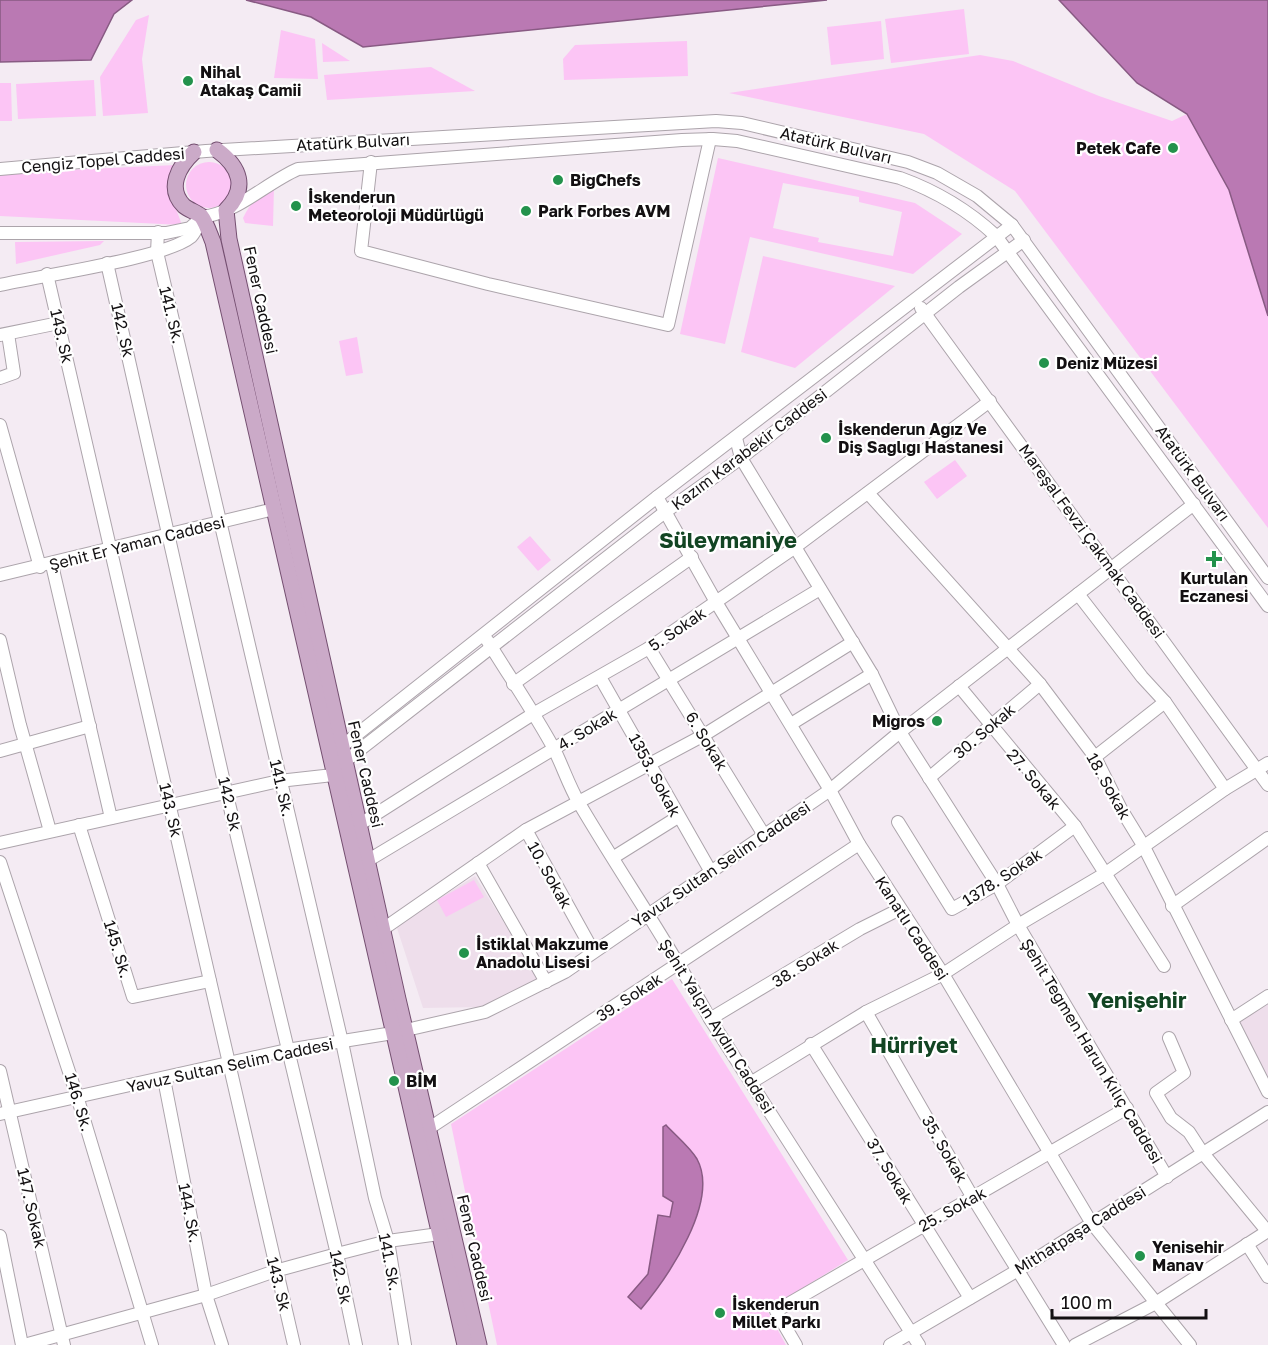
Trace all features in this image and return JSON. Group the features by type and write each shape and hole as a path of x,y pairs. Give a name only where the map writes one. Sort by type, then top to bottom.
{"main road":[{"path":"202,217 185,206 179,198 175,184 177,171 206,151 236,167 240,178 240,189 235,202 226,210"},
{"name":"Fener Caddesi","path":"226,210 229,239 339,764 399,1032 465,1345"},
{"name":"Fener Caddesi","path":"202,217 213,242 274,509 339,764"},
{"name":"Fener Caddesi","path":"399,1032 428,1129 479,1345"}],"street":[{"name":"Atatürk Bulvarı","path":"206,151 716,121 742,123 908,162 937,173 977,196 1012,225 1268,578"},
{"name":"Atatürk Bulvarı","path":"226,210 278,178 298,169 710,139 737,141 900,178 925,187 965,210 1010,251 1268,606"},
{"path":"371,162 361,250 488,284 668,326 710,139"},
{"name":"Cengiz Topel Caddesi","path":"0,169 206,151"},
{"path":"0,233 158,232 190,228 202,217 226,210"},
{"path":"0,285 157,252 192,236 202,217"},
{"name":"Kazım Karabekir Caddesi","path":"339,764 483,633 914,298 1012,225"},
{"name":"141. Sk.","path":"158,232 157,252 222,522 279,781 342,1042 375,1198 388,1241 405,1345"},
{"name":"Kazım Karabekir Caddesi","path":"339,764 665,512 741,458 925,313 1024,240"},
{"name":"142. Sk","path":"107,263 226,791 337,1254 356,1345"},
{"name":"143. Sk","path":"47,274 171,807 275,1271 294,1345"},
{"name":"Mareşal Fevzi Çakmak Caddesi","path":"914,298 1112,567 1263,766 1268,785"},
{"path":"0,378 14,373 4,334 59,323"},
{"name":"5. Sokak","path":"353,829 533,714 649,648 794,548 990,401"},
{"path":"0,425 46,566 90,726 111,818"},
{"path":"736,438 741,458 872,674 900,732 997,884 1018,925"},
{"name":"18. Sokak","path":"868,493 1040,684 1095,757 1121,809 1143,845 1268,1092"},
{"name":"Kanatlı Caddesi","path":"657,497 716,602 830,790 859,844 943,974 1091,1222 1154,1304 1190,1345"},
{"name":"Yavuz Sultan Selim Caddesi","path":"5,1113 287,1050 399,1032 485,1012 546,982 565,972 830,790 900,732 1194,504"},
{"name":"Şehit Er Yaman Caddesi","path":"0,575 46,566 274,509"},
{"path":"513,684 692,557"},
{"name":"4. Sokak","path":"362,867 820,589"},
{"path":"1078,594 1142,677 1165,702 1225,789"},
{"name":"Şehit Yalçın Aydın Caddesi","path":"483,633 554,749 578,802 614,857 647,916 680,964 710,1019 919,1345"},
{"path":"0,640 50,831"},
{"path":"377,934 526,830 704,735 853,642"},
{"name":"6. Sokak","path":"649,648 764,835"},
{"path":"791,724 872,674"},
{"name":"1353. Sokak","path":"600,677 711,872"},
{"name":"30. Sokak","path":"928,778 1040,684"},
{"name":"27. Sokak","path":"959,686 1075,826 1164,966"},
{"path":"1095,757 1165,702"},
{"path":"0,751 26,746 90,726"},
{"path":"0,843 171,807 226,791 279,781 339,764"},
{"path":"752,1082 866,1012 943,974 1018,925 1106,873 1225,789 1263,766"},
{"path":"614,857 678,817"},
{"name":"1378. Sokak","path":"898,822 952,909 997,884 1075,826"},
{"name":"145. Sk.","path":"79,825 133,997 210,981"},
{"name":"10. Sokak","path":"526,830 593,951"},
{"path":"1172,906 1268,838"},
{"name":"39. Sokak","path":"428,1129 859,844"},
{"name":"146. Sk.","path":"0,862 77,1096 152,1345"},
{"path":"478,863 546,982"},
{"name":"38. Sokak","path":"710,1019 860,929 900,909"},
{"name":"Şehit Teğmen Harun Kılıç Caddesi","path":"1018,925 1167,1177"},
{"path":"1231,1020 1268,996"},
{"name":"35. Sokak","path":"866,1012 973,1198 1020,1269 1065,1345"},
{"path":"1075,1345 1154,1304 1268,1231 1202,1152 1189,1132 1171,1118 1156,1093 1185,1070 1169,1038"},
{"name":"37. Sokak","path":"811,1044 970,1298"},
{"name":"147. Sokak","path":"0,1071 5,1113 63,1340"},
{"name":"144. Sk.","path":"164,1079 206,1295 222,1345"},
{"name":"25. Sokak","path":"796,1345 776,1311 1127,1108"},
{"name":"Mithatpaşa Caddesi","path":"890,1345 1020,1269 1091,1222 1167,1177 1202,1152 1268,1113"},
{"path":"0,1236 23,1345 63,1340 142,1312 206,1295 275,1271 337,1254 388,1241 440,1234"},
{"path":"1247,1244 1268,1277"}],"shaded area":[{"path":"0,0 132,0 114,14 91,60 0,62"},
{"path":"246,0 827,0 363,47 311,17"},
{"path":"1059,0 1268,0 1268,316 1229,190 1187,114 1137,83"},
{"path":"964,9 969,54 891,63 885,19"},
{"path":"149,15 142,59 148,113 103,116 100,77 136,20"},
{"path":"881,21 884,59 831,65 827,27"},
{"path":"281,30 315,39 318,79 274,78"},
{"path":"687,41 688,76 564,80 563,59 575,45"},
{"path":"322,43 350,61 323,62"},
{"path":"980,55 1013,61 1099,96 1172,121 1187,114 1229,190 1268,316 1268,528 1015,191 924,134 729,93"},
{"path":"431,67 475,91 327,100 324,75"},
{"path":"94,80 96,116 18,119 16,84"},
{"path":"0,83 11,83 12,121 0,121"},
{"path":"718,158 915,203 962,234 913,274 750,237 725,344 680,334","holes":["783,183 859,197 859,202 902,212 893,256 818,242 819,238 773,228"]},
{"path":"209,162 225,169 232,185 225,201 209,208 193,201 186,185 193,169"},
{"path":"176,165 169,190 182,225 0,216 0,173"},
{"path":"274,187 273,226 245,223 243,218 252,203"},
{"path":"104,241 100,245 16,264 15,242"},
{"path":"763,256 895,286 795,368 741,352"},
{"path":"357,337 363,373 346,376 339,341"},
{"path":"955,460 967,476 937,499 924,482"},
{"path":"530,536 551,560 538,571 517,547"},
{"name":"İstiklal Makzume Anadolu Lisesi","path":"475,876 540,981 481,1007 423,1008 396,925"},
{"path":"474,880 484,897 446,917 437,900"},
{"name":"İskenderun Millet Parkı","path":"672,979 848,1260 767,1310 786,1345 497,1345 451,1124"},
{"path":"1268,1001 1268,1084 1231,1023"},
{"path":"666,1125 697,1159 702,1176 702,1196 697,1216 677,1259 641,1309 628,1297 648,1274 658,1215 670,1217 673,1202 663,1196 663,1127"}],"place":[{"name":"Nihal Atakaş Camii","path":"188,81"},
{"name":"Petek Cafe","path":"1173,148"},
{"name":"BigChefs","path":"558,180"},
{"name":"İskenderun Meteoroloji Müdürlüğü","path":"296,206"},
{"name":"Park Forbes AVM","path":"526,211"},
{"name":"Deniz Müzesi","path":"1044,363"},
{"name":"İskenderun Ağız Ve Diş Sağlığı Hastanesi","path":"826,438"},
{"name":"Kurtulan Eczanesi","path":"1214,559"},
{"name":"Migros","path":"937,721"},
{"name":"İstiklal Makzume Anadolu Lisesi","path":"464,953"},
{"name":"BİM","path":"394,1081"},
{"name":"Yenisehir Manav","path":"1140,1256"},
{"name":"İskenderun Millet Parkı","path":"720,1313"}],"district":[{"name":"Süleymaniye","path":"728,540"},
{"name":"Yenişehir","path":"1137,1000"},
{"name":"Hürriyet","path":"914,1045"}]}
